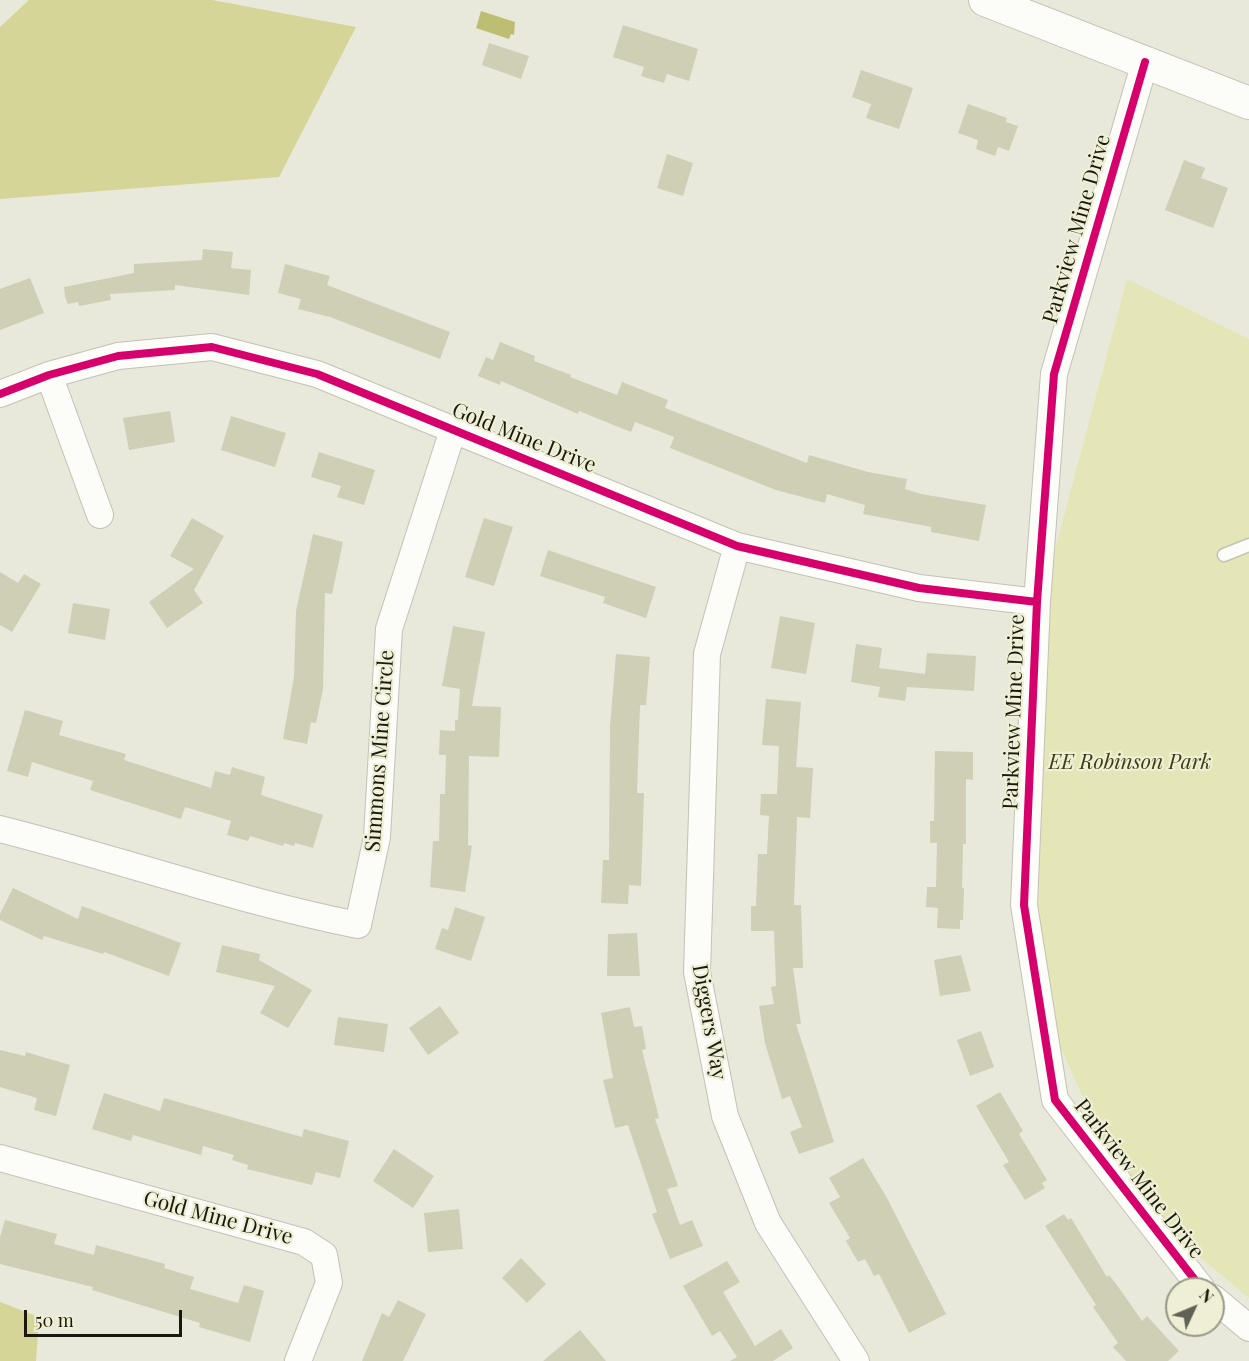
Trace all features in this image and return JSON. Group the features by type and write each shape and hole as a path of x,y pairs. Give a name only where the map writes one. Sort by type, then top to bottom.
{"street":[{"path":"985,0 1249,104"},
{"name":"Parkview Mine Drive","path":"1145,62 1054,374 1037,602 1024,905 1055,1100 1193,1277"},
{"name":"Gold Mine Drive","path":"0,394 49,375 118,356 212,347 317,374 737,546 919,588 1037,602"},
{"path":"49,375 100,515"},
{"name":"Simmons Mine Circle","path":"0,829 70,846 299,913 358,925 377,837 390,629 453,430"},
{"name":"Diggers Way","path":"737,546 707,654 697,972 725,1116 768,1223 856,1361"},
{"name":"Gold Mine Drive","path":"0,1158 304,1242 324,1255 329,1283 298,1361"},
{"path":"1225,1308 1249,1328"}],"lane":[{"path":"1224,555 1249,546"}],"green space":[{"path":"29,0 212,0 356,27 279,177 0,199 0,27"},
{"name":"EE Robinson Park","path":"1127,279 1249,339 1249,1298 1129,1199 1044,1011 1010,756 1052,561"},
{"path":"0,1302 39,1317 36,1361 0,1361"}],"shaded area":[{"path":"481,11 515,22 514,35 511,34 509,39 476,28"}],"building":[{"path":"623,25 698,49 689,81 667,74 664,83 641,76 644,67 613,57"},
{"path":"489,43 529,56 521,79 482,65"},
{"path":"861,70 913,88 899,129 866,118 871,104 852,97"},
{"path":"968,104 1007,118 1006,122 1018,126 1009,151 998,147 995,156 976,149 978,140 958,133"},
{"path":"667,154 693,163 683,196 657,188"},
{"path":"1184,160 1205,168 1201,178 1228,188 1213,228 1165,210"},
{"path":"203,249 233,252 231,268 251,270 249,295 175,285 175,290 110,294 111,300 79,306 78,302 68,304 65,297 64,287 134,273 134,264 202,260"},
{"path":"285,264 330,276 327,285 450,332 440,359 330,317 298,309 301,299 278,293"},
{"path":"30,278 44,313 0,330 0,289"},
{"path":"500,342 535,356 534,361 617,395 622,382 668,400 665,408 807,463 809,455 868,472 907,479 905,489 921,494 986,505 979,541 931,532 931,527 863,514 865,505 827,494 825,503 776,490 670,448 674,437 635,422 631,432 579,411 578,414 501,381 500,385 478,376 486,357 493,360"},
{"path":"170,411 175,442 129,450 123,418"},
{"path":"231,416 286,433 275,467 221,450"},
{"path":"319,452 375,470 364,505 337,497 341,486 311,477"},
{"path":"192,518 224,536 194,590 203,603 167,628 149,602 194,569 170,556"},
{"path":"484,518 513,527 494,586 465,577"},
{"path":"313,534 343,542 332,594 325,593 323,689 316,723 311,722 307,744 283,739 294,677 296,611"},
{"path":"548,550 656,587 646,618 603,603 605,597 540,576"},
{"path":"0,572 18,583 24,574 41,584 12,632 0,625"},
{"path":"73,603 110,609 105,640 68,633"},
{"path":"780,616 815,623 806,674 771,668"},
{"path":"453,626 485,632 472,706 501,707 499,757 469,756 468,845 472,846 465,892 430,887 433,841 439,841 440,794 445,794 446,755 439,755 440,730 455,731 455,720 458,720 460,689 442,686"},
{"path":"856,644 882,648 879,668 925,674 927,653 976,656 974,691 907,687 905,701 878,697 880,687 851,682"},
{"path":"616,654 650,657 646,705 640,705 637,793 644,793 641,886 629,885 628,904 601,903 603,860 609,860 610,727"},
{"path":"766,699 801,702 796,767 813,768 810,818 797,817 794,905 801,905 803,968 793,968 801,1024 796,1024 834,1142 799,1154 790,1132 802,1127 790,1096 782,1099 765,1043 759,1006 774,1004 771,987 776,986 774,931 751,931 751,906 756,906 758,854 767,854 769,816 760,815 761,794 777,794 779,746 762,745"},
{"path":"25,710 63,721 59,735 126,754 124,760 211,788 215,771 230,775 232,767 265,777 261,795 323,815 313,848 295,843 294,846 284,843 283,846 250,836 248,841 227,835 231,821 185,807 181,819 90,790 93,781 32,762 28,777 7,771"},
{"path":"935,751 973,752 973,780 966,779 963,920 960,920 960,929 937,928 938,908 926,907 927,887 936,887 937,843 930,843 930,821 934,821"},
{"path":"13,888 78,919 82,906 181,943 169,976 104,952 103,954 44,936 42,940 0,920 0,914"},
{"path":"455,907 485,917 471,961 435,949 442,928 448,930"},
{"path":"637,933 640,976 607,976 608,934"},
{"path":"222,945 260,954 259,960 312,990 288,1028 260,1013 275,986 216,972"},
{"path":"961,955 971,991 940,996 934,960"},
{"path":"440,1006 459,1033 428,1055 409,1028"},
{"path":"630,1007 634,1027 642,1026 646,1049 642,1050 659,1118 655,1119 678,1186 667,1189 680,1225 692,1220 703,1246 670,1259 652,1214 657,1212 628,1125 615,1128 603,1080 613,1078 601,1013"},
{"path":"338,1017 388,1024 384,1052 334,1045"},
{"path":"981,1031 994,1067 970,1076 957,1040"},
{"path":"0,1050 25,1056 26,1052 70,1065 56,1116 34,1110 37,1098 0,1087"},
{"path":"1000,1092 1023,1131 1019,1134 1047,1180 1042,1183 1045,1188 1025,1200 1003,1165 1009,1162 976,1106"},
{"path":"104,1093 160,1111 164,1098 302,1137 304,1129 349,1141 340,1178 316,1172 312,1185 247,1169 248,1165 232,1160 234,1155 203,1146 201,1155 133,1135 131,1141 92,1129"},
{"path":"394,1149 434,1176 413,1208 373,1181"},
{"path":"863,1158 887,1198 946,1314 909,1333 879,1274 874,1276 865,1259 858,1262 846,1241 850,1238 829,1203 840,1197 829,1178"},
{"path":"459,1209 463,1249 428,1252 424,1213"},
{"path":"1064,1214 1068,1220 1071,1218 1107,1277 1109,1275 1117,1285 1142,1321 1147,1316 1179,1351 1168,1361 1126,1361 1113,1347 1118,1343 1093,1307 1096,1305 1045,1226"},
{"path":"5,1220 57,1234 54,1244 94,1255 96,1245 165,1264 164,1268 194,1277 190,1289 238,1303 244,1285 264,1291 250,1342 199,1327 200,1323 92,1290 93,1287 0,1264 0,1237"},
{"path":"521,1258 546,1284 527,1303 502,1278"},
{"path":"727,1261 740,1282 723,1292 755,1346 781,1329 793,1348 773,1361 730,1361 737,1357 720,1331 712,1336 683,1286"},
{"path":"398,1300 426,1314 403,1361 362,1361 382,1313 389,1317"},
{"path":"580,1330 606,1361 543,1361"}],"cycle path":[{"path":"1145,62 1054,374 1037,602 1024,905 1055,1100 1193,1277"},
{"path":"0,394 49,375 118,356 212,347 317,374 737,546 919,588 1037,602"}]}
